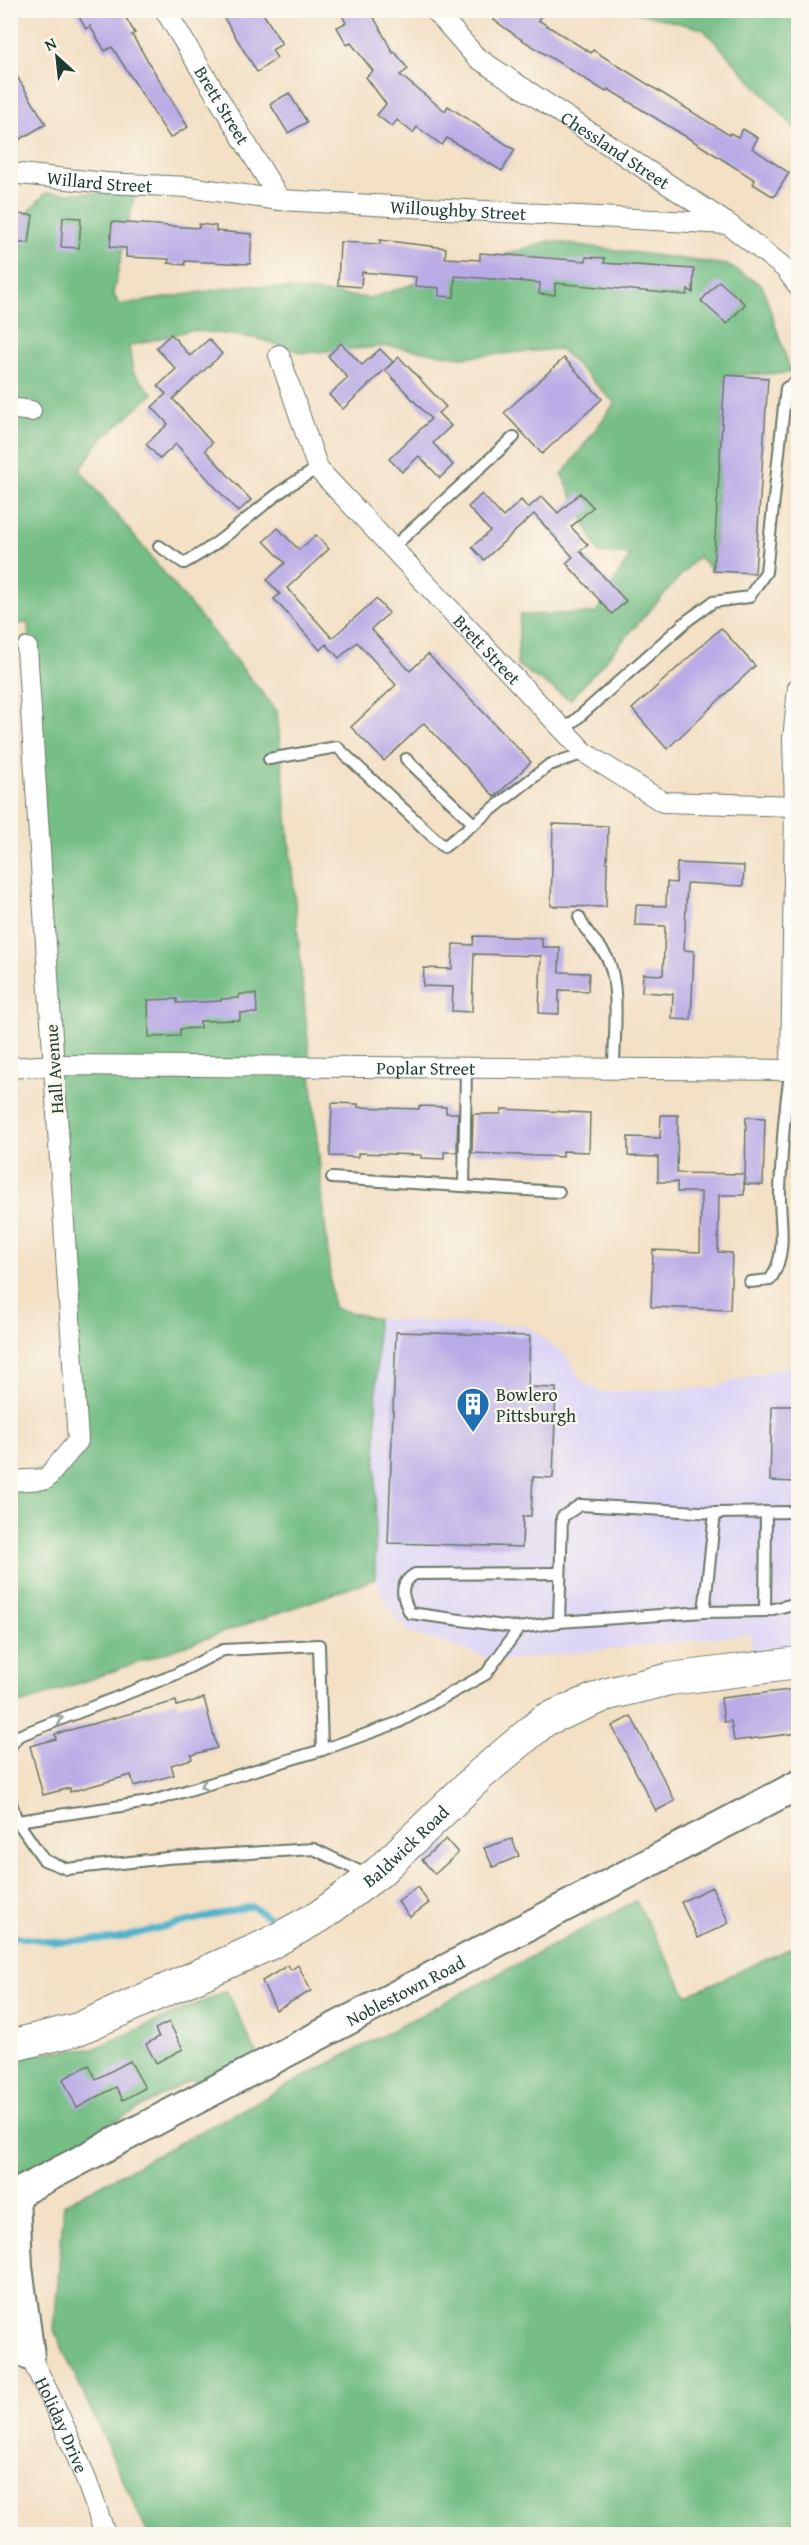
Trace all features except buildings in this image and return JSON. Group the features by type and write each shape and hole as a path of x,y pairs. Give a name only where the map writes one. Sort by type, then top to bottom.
{"main road":[{"name":"Baldwick Road","path":"10,2046 78,2029 267,1945 320,1916 372,1877 481,1774 545,1720 608,1694 670,1679 798,1664"},
{"name":"Noblestown Road","path":"13,2196 798,1785"},
{"path":"13,2196 20,2347"}],"street":[{"name":"Brett Street","path":"165,10 280,200"},
{"name":"Chessland Street","path":"435,10 476,57 728,224 786,269 798,286"},
{"name":"Willard Street","path":"10,173 106,183 188,187"},
{"name":"Willoughby Street","path":"188,187 280,200 728,224"},
{"name":"Brett Street","path":"279,355 318,469 585,753 663,802 797,807"},
{"path":"10,408 31,411"},
{"name":"Hall Avenue","path":"10,1480 46,1479 78,1441 27,648"},
{"path":"794,1070 797,807 793,740 798,688"},
{"name":"Poplar Street","path":"10,1068 53,1065 794,1070"},
{"name":"Holiday Drive","path":"10,2320 20,2347 95,2503 105,2535"}],"lane":[{"path":"563,731 688,620 712,602 749,597 766,572 786,388 798,381"},
{"path":"392,548 514,437"},
{"path":"159,546 184,562 202,553 291,482 318,469"},
{"path":"269,759 337,747 444,847 549,765 585,753"},
{"path":"406,759 474,824"},
{"path":"579,917 585,932 608,959 614,975 614,1068"},
{"path":"464,1186 466,1067"},
{"path":"750,1282 770,1280 779,1267 783,1219 780,1198 783,1113 794,1070"},
{"path":"332,1178 559,1192"},
{"path":"559,1622 562,1517 580,1505 715,1513 798,1512"},
{"path":"765,1611 766,1512"},
{"path":"704,1612 715,1513"},
{"path":"560,1573 415,1574 402,1586 404,1600 410,1613 519,1628 559,1622 704,1612 765,1611 798,1603"},
{"path":"17,1821 149,1802 322,1750 397,1723 486,1674 519,1628"},
{"path":"10,1747 18,1736 174,1675 223,1650 255,1646 318,1645 322,1750"},
{"path":"10,1800 17,1821 44,1860 67,1869 167,1858 314,1849 372,1877"},
{"path":"10,2528 14,2535"}],"shaded area":[{"path":"377,1319 527,1326 566,1355 583,1382 601,1392 710,1388 798,1363 798,1663 752,1669 751,1634 498,1661 409,1632 388,1608 375,1579"}],"green space":[{"path":"630,11 798,11 798,131 703,29"},
{"path":"46,193 135,193 113,294 120,305 247,285 370,298 549,241 727,265 762,285 791,373 725,375 713,571 698,556 570,700 517,665 520,615 596,613 630,555 599,553 562,475 615,403 560,349 461,357 389,346 304,353 256,338 191,330 129,346 133,372 153,394 97,444 80,470 277,711 333,1308 377,1319 375,1579 11,1707 11,1472 56,1469 76,1429 28,623 11,625 10,231"},
{"path":"636,1901 687,1995 798,1945 798,2534 148,2534 54,2330 64,2204"},
{"path":"227,1991 259,2059 248,2089 190,2080 11,2180 11,2054 93,2049"}],"waterway":[{"path":"10,1936 56,1942 115,1939 252,1906 273,1920"}],"place":[{"name":"Bowlero Pittsburgh","path":"473,1433"}]}
